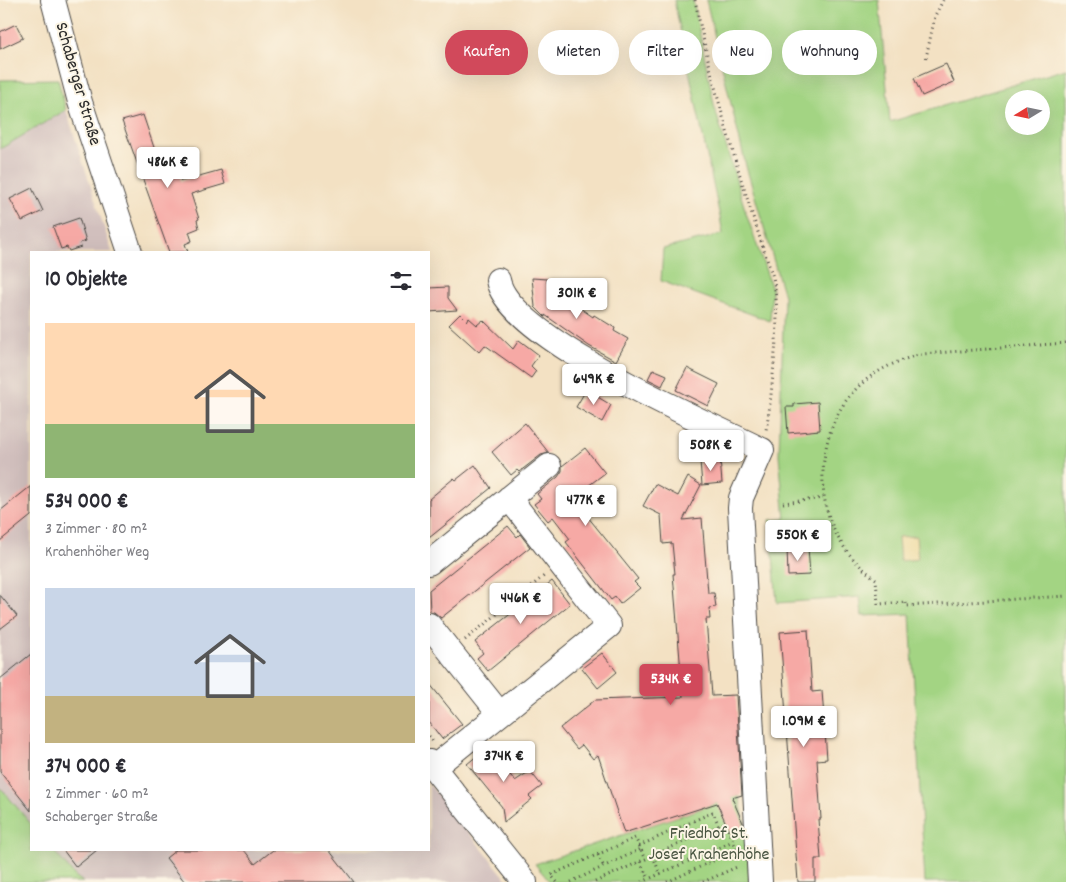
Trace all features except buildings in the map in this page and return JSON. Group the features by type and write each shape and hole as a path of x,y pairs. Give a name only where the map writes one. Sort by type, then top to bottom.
{"street":[{"name":"Schaberger Straße","path":"53,0 80,102 130,251"},
{"path":"498,280 503,294 511,305 553,340 628,385 762,450 741,498 740,508 760,882"},
{"path":"430,563 549,466"},
{"path":"509,498 609,626 500,714 431,765 525,882"},
{"path":"430,626 500,714"}],"path":[{"path":"695,0 728,140 773,277 776,293 778,307 777,332 768,418 762,450"},
{"path":"926,58 935,16 943,0"},
{"path":"1066,343 922,354 902,360 874,374 855,390 840,409 832,427 823,464 823,498 830,522 846,548 864,570 876,579 878,604 906,602 906,606 1066,596"},
{"path":"783,503 823,498"},
{"path":"451,651 560,564"},
{"path":"571,882 713,812 719,826"},
{"path":"596,882 725,823"},
{"path":"556,882 551,875 635,838 646,859"},
{"path":"642,882 733,840"},
{"path":"667,882 737,850"},
{"path":"598,855 604,867"},
{"path":"653,856 660,874"},
{"path":"640,862 649,879"},
{"path":"703,882 743,864"},
{"path":"655,876 658,882"}],"shaded area":[{"path":"66,110 112,251 30,251 30,823 0,787 0,149"},
{"path":"430,785 509,882 83,882 75,876 54,851 430,851"}],"green space":[{"path":"674,0 693,0 699,30 680,30"},
{"path":"706,0 879,0 890,122 1066,69 1066,882 925,882 910,614 862,616 860,597 777,603 770,520 785,519 779,455 784,296 746,166 724,75 772,75 772,30 713,30"},
{"path":"702,45 715,109 746,213 772,289 770,321 661,281 663,249 723,234 690,75 702,75"},
{"path":"58,79 66,110 0,149 0,80"},
{"path":"0,787 30,823 30,851 54,851 75,876 83,882 0,882"},
{"name":"Friedhof St. Josef Krahenhöhe","path":"739,796 747,836 750,882 550,882 535,864"}],"sand":[{"path":"916,536 918,559 900,561 898,537"}]}
